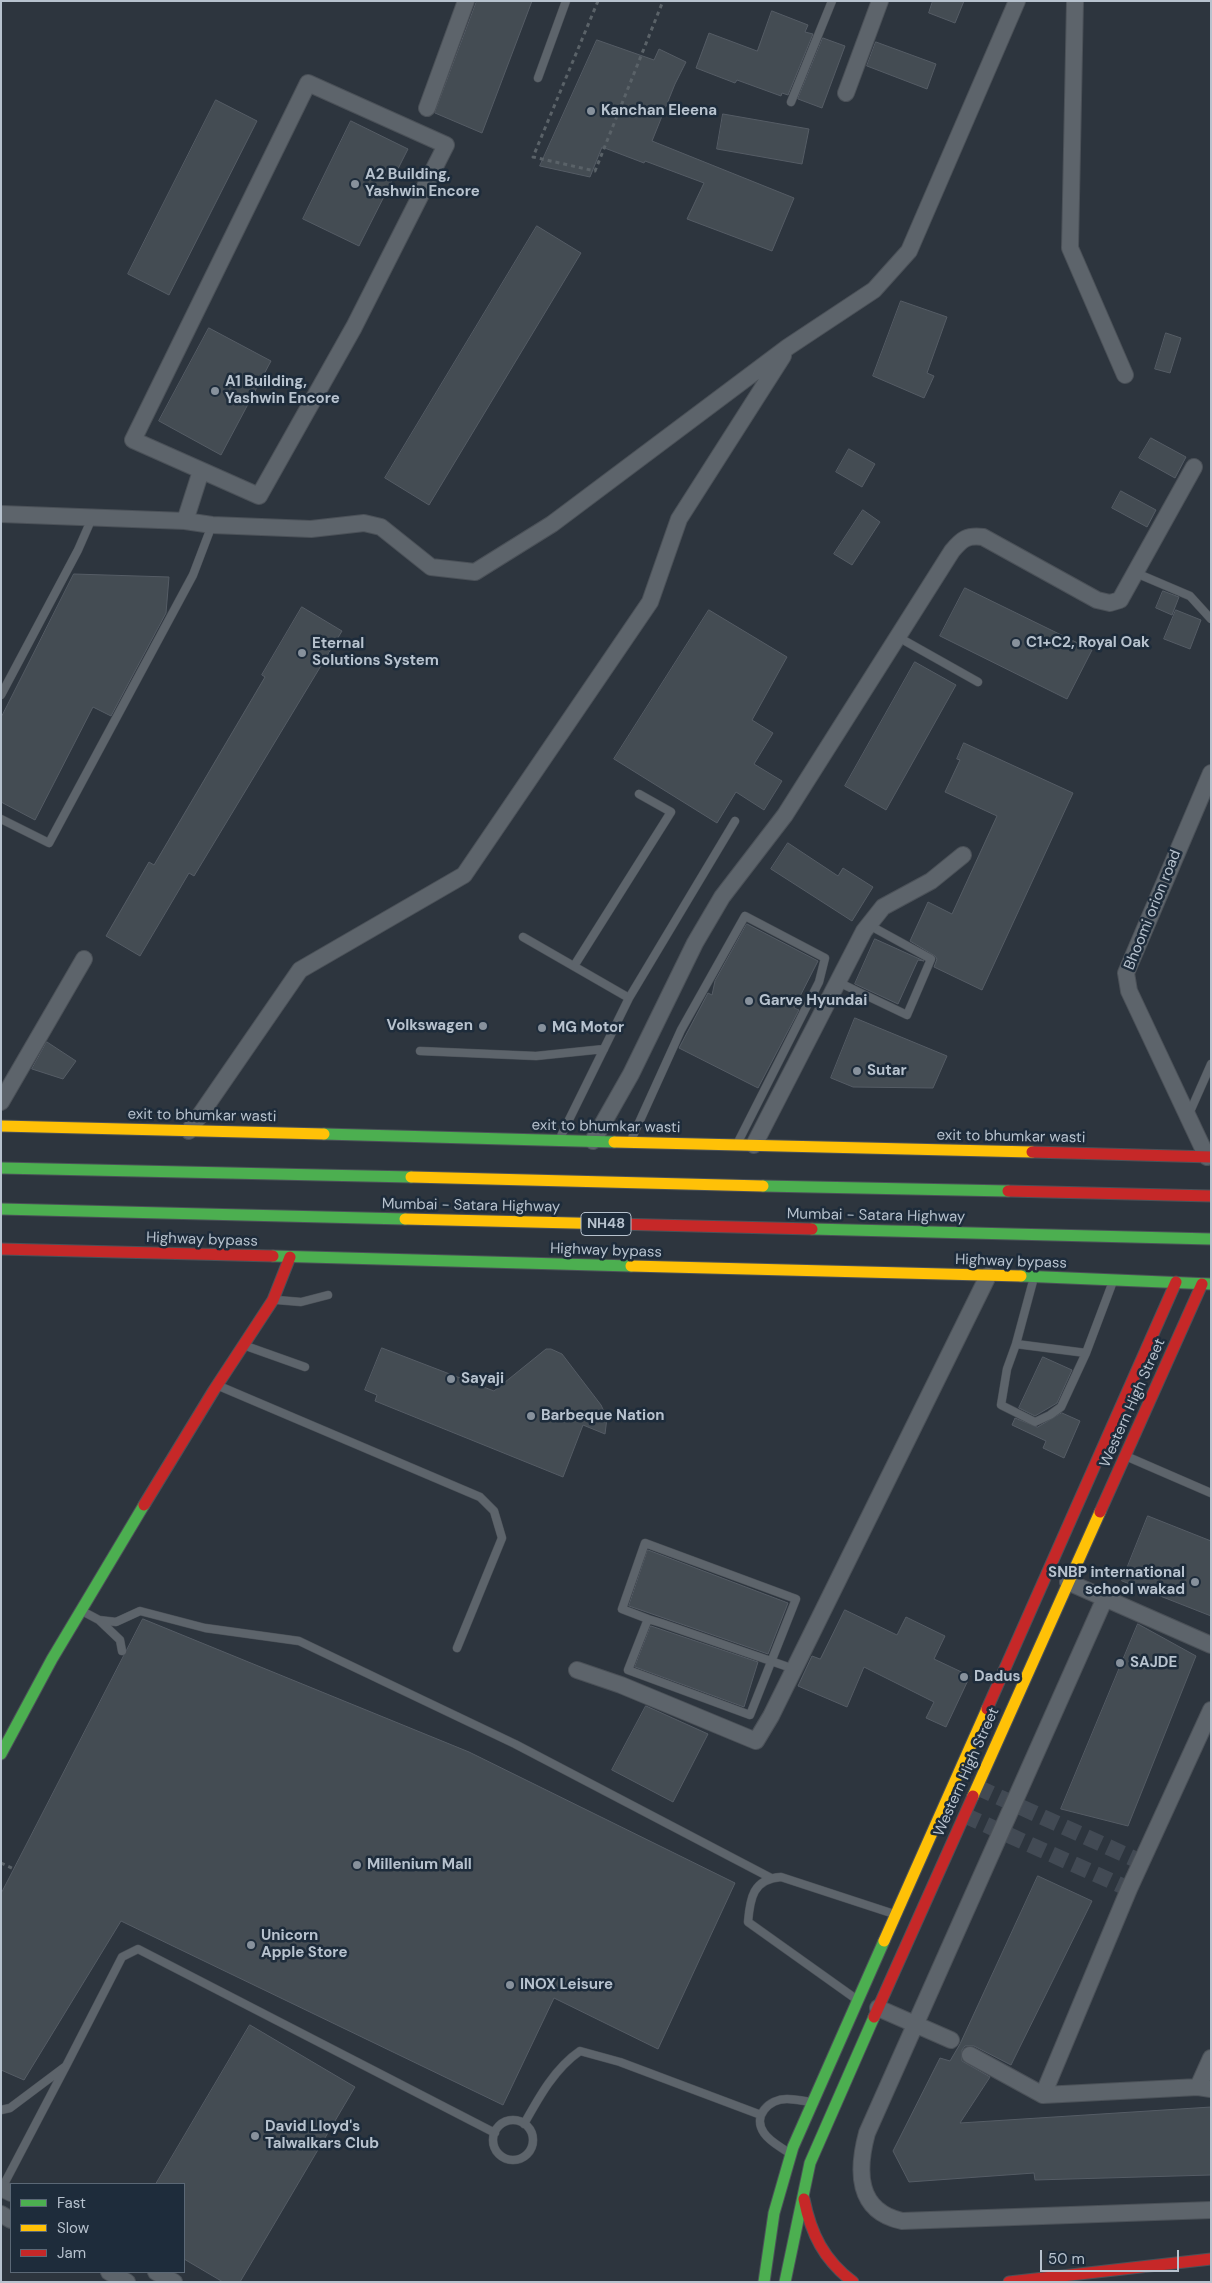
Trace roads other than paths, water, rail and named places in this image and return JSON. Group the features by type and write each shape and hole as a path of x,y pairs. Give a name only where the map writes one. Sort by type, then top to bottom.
{"main road":[{"name":"exit to bhumkar wasti","path":"1,1126 1209,1157"},
{"name":"Mumbai - Satara Highway","path":"1,1168 1211,1196"},
{"name":"Mumbai - Satara Highway","path":"1,1209 1211,1239"},
{"name":"Highway bypass","path":"1,1250 1114,1279 1207,1284"},
{"path":"1,1754 52,1659 81,1610 217,1385 273,1300 290,1257"},
{"name":"Western High Street","path":"785,2282 803,2191 823,2107 858,2001 1176,1282"},
{"name":"Western High Street","path":"764,2282 767,2248 791,2154 823,2107 878,2008 1125,1456 1207,1284"},
{"path":"1104,1447 1125,1456"},
{"path":"951,1790 971,1798"},
{"path":"875,1962 894,1971"},
{"path":"803,2191 808,2222 816,2241 832,2264 853,2282"},
{"path":"1009,2282 1145,2275 1211,2259"}],"street":[{"path":"427,108 466,1"},
{"path":"846,94 880,1"},
{"path":"1,514 185,520 212,525 310,529 364,523 381,527 430,566 475,572 552,524 788,348 874,290 910,251 1018,1"},
{"path":"1075,1 1070,248 1125,375"},
{"path":"308,83 446,145 354,327 259,496 201,471 132,440 308,83"},
{"path":"189,1131 300,970 464,875 650,602 679,519 788,348"},
{"path":"593,1141 631,1074 695,943 722,897 785,815 952,551 961,540 970,536 983,537 1097,600 1110,603 1120,600 1194,467"},
{"path":"185,520 201,471"},
{"name":"Bhoomi orion road","path":"1209,1157 1129,991 1126,973 1211,773"},
{"path":"754,1145 868,925 883,908 931,880 963,855"},
{"path":"1,1102 84,959"},
{"path":"577,1670 756,1741 794,1669 988,1276"},
{"path":"1068,1582 1211,1645"},
{"path":"1105,1598 867,2133 862,2150 861,2186 869,2201 888,2218 902,2221 1211,2210"},
{"path":"1042,2095 1129,1889 1211,1710"},
{"path":"878,2008 952,2040"},
{"path":"970,2055 1042,2095 1204,2088 1211,2058"},
{"path":"110,2273 127,2282"},
{"path":"158,2273 174,2282"}],"lane":[{"path":"538,78 566,1"},
{"path":"791,102 832,1"},
{"path":"1,695 78,550 92,518"},
{"path":"1,819 49,843 193,575 212,525"},
{"path":"1136,572 1190,596 1211,619"},
{"path":"898,638 978,682"},
{"path":"574,966 670,812 639,794"},
{"path":"559,1140 629,998 735,821"},
{"path":"631,1142 681,1030 745,916 825,958 819,982 737,1145"},
{"path":"838,982 907,1015 931,958 868,925"},
{"path":"523,937 629,998"},
{"path":"420,1051 536,1056 604,1049"},
{"path":"1188,1116 1211,1064"},
{"path":"1034,1277 1008,1369 1001,1405 1035,1422 1061,1407 1086,1353 1114,1279"},
{"path":"273,1300 301,1302 328,1295"},
{"path":"1016,1344 1086,1353"},
{"path":"244,1345 305,1367"},
{"path":"217,1385 480,1497 494,1511 502,1538 457,1648"},
{"path":"1125,1456 1211,1493"},
{"path":"648,1619 628,1670 750,1715 772,1662 796,1599 645,1543 622,1609 648,1619 772,1662 794,1669"},
{"path":"81,1610 98,1620 120,1640 122,1651"},
{"path":"98,1620 116,1622 140,1611 205,1628 299,1641 515,1744 771,1878"},
{"path":"858,2001 748,1922 750,1901 760,1883 771,1878 781,1877 896,1915"},
{"path":"4,2189 122,1957 138,1950 494,2133"},
{"path":"524,2124 556,2073 570,2058 580,2051 620,2062 761,2115"},
{"path":"1,2110 10,2108 66,2066"},
{"path":"791,2154 772,2141 763,2132 760,2121 762,2110 770,2103 786,2098 823,2107"},
{"path":"515,2120 524,2124 531,2132 533,2142 529,2152 521,2159 510,2161 501,2157 494,2149 492,2139 494,2133 504,2122 515,2120"}],"tunnel":[{"path":"977,1787 1141,1862"},
{"path":"964,1815 1129,1889"}],"place":[{"name":"Kanchan Eleena","path":"591,111"},
{"name":"A2 Building, Yashwin Encore","path":"355,184"},
{"name":"A1 Building, Yashwin Encore","path":"215,391"},
{"name":"C1+C2, Royal Oak","path":"1016,643"},
{"name":"Eternal Solutions System","path":"302,653"},
{"name":"Garve Hyundai","path":"749,1001"},
{"name":"Volkswagen","path":"483,1026"},
{"name":"MG Motor","path":"542,1028"},
{"name":"Sutar","path":"857,1071"},
{"name":"Sayaji","path":"451,1379"},
{"name":"Barbeque Nation","path":"531,1416"},
{"name":"SNBP international school wakad","path":"1195,1582"},
{"name":"SAJDE","path":"1120,1663"},
{"name":"Dadus","path":"964,1677"},
{"name":"Millenium Mall","path":"357,1865"},
{"name":"Unicorn Apple Store","path":"251,1945"},
{"name":"INOX Leisure","path":"510,1985"},
{"name":"David Lloyd's Talwalkars Club","path":"255,2136"}]}
